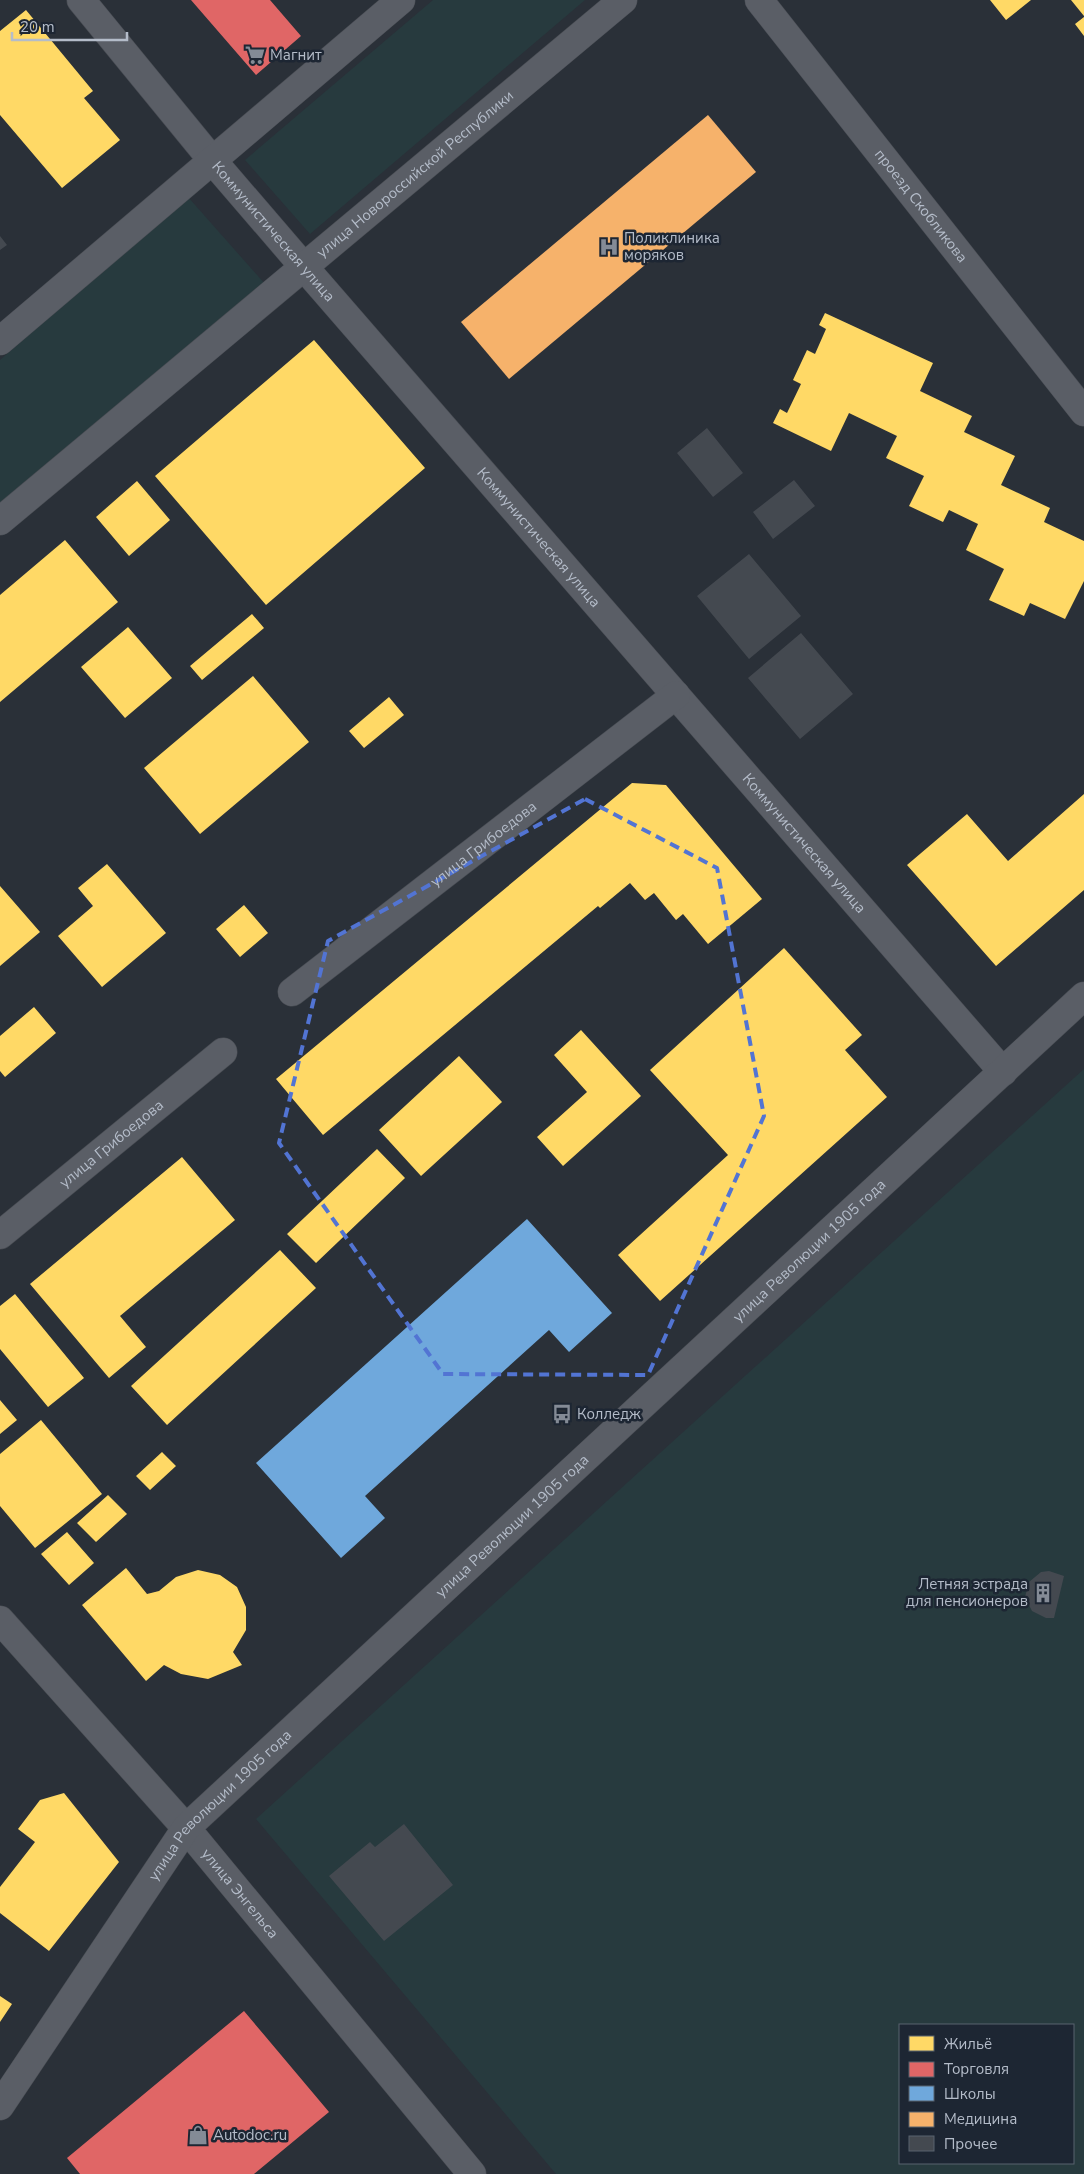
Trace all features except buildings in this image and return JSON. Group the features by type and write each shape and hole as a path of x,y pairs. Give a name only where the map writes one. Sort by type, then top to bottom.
{"street":[{"name":"Коммунистическая улица","path":"80,0 212,160 304,267 1003,1072"},
{"path":"0,341 401,0"},
{"name":"улица Новороссийской Республики","path":"0,521 623,0"},
{"name":"проезд Скобликова","path":"759,0 1084,412"},
{"name":"улица Грибоедова","path":"292,992 676,695"},
{"name":"улица Революции 1905 года","path":"0,2106 186,1828 1084,996"},
{"name":"улица Грибоедова","path":"0,1235 223,1052"},
{"name":"улица Энгельса","path":"0,1620 186,1828 472,2174"},
{"path":"445,2174 448,2146"}],"highlighted area":[{"path":"585,799 717,868 764,1116 648,1375 443,1374 279,1143 328,941"}],"green space":[{"path":"433,0 585,0 310,234 245,160"},
{"path":"188,197 265,284 0,505 0,360"},
{"path":"1084,1069 1084,2174 556,2174 256,1819"}],"place":[{"name":"Магнит","path":"255,55"},
{"name":"Поликлиника моряков","path":"609,247"},
{"name":"Колледж","path":"562,1414"},
{"name":"Летняя эстрада для пенсионеров","path":"1043,1593"},
{"name":"Autodoc.ru","path":"198,2135"}]}
